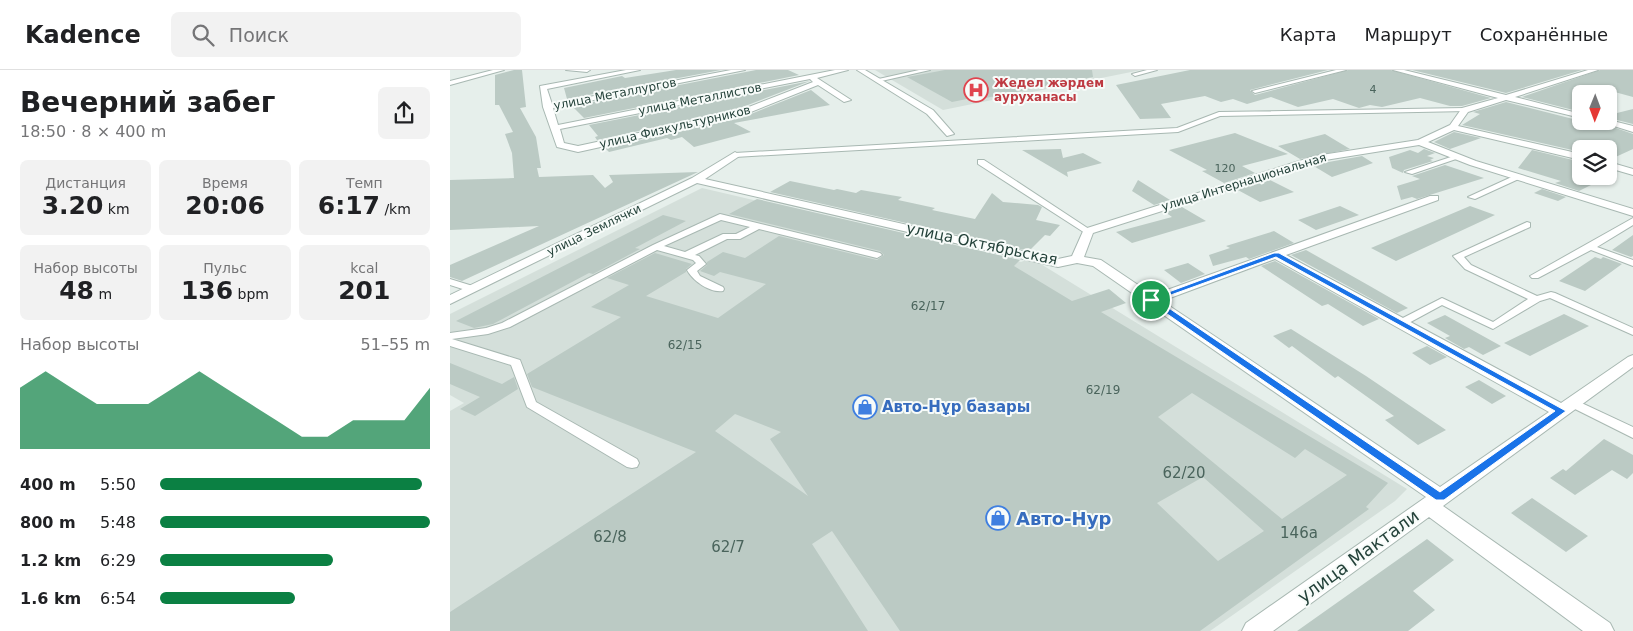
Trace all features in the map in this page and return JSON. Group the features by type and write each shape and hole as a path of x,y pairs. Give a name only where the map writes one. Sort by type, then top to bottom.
{"street":[{"path":"450,83 501,70"},
{"path":"569,70 587,70"},
{"path":"554,128 543,88 637,70"},
{"name":"улица Металлургов","path":"547,107 742,70"},
{"name":"улица Металлистов","path":"554,128 815,79 845,70"},
{"path":"860,70 930,112 950,134"},
{"path":"1396,70 1572,114"},
{"path":"1416,75 1435,70"},
{"path":"1572,155 1453,127 1465,110 1595,70"},
{"path":"815,79 847,100"},
{"name":"улица Физкультурников","path":"554,128 560,145 578,149 738,114 815,79"},
{"path":"1622,126 1633,123"},
{"path":"1618,125 1633,129"},
{"name":"улица Интернациональная","path":"1088,231 1318,158 1420,142 1453,127"},
{"path":"1420,142 1456,157 1633,213"},
{"name":"улица Землячки","path":"450,300 696,180 735,155"},
{"path":"1617,167 1633,172"},
{"name":"улица Октябрьская","path":"696,180 1058,262 1077,259 1097,263 1434,501 1602,631"},
{"path":"1151,300 1434,198"},
{"path":"1077,259 1088,231"},
{"path":"1276,255 1401,323 1567,407"},
{"name":"улица Мактали","path":"1257,630 1434,501 1633,360"}],"lane":[{"path":"877,80 927,70"},
{"path":"1135,74 1154,70"},
{"path":"1251,86 1313,70"},
{"path":"1255,91 1343,70"},
{"path":"735,155 1178,130 1219,114 1465,110"},
{"path":"1409,172 1456,157"},
{"path":"982,162 1088,231"},
{"path":"1472,197 1519,177"},
{"path":"450,336 488,331 506,325 656,247 720,217 877,255"},
{"path":"1535,276 1590,247 1633,221"},
{"path":"1527,225 1458,256 1468,267 1536,299"},
{"path":"687,255 726,236 737,237 758,226"},
{"path":"656,247 696,258 701,264 692,270 696,278 718,289"},
{"path":"1590,247 1633,263"},
{"path":"450,282 472,289"},
{"path":"1401,323 1442,301 1493,326 1536,299 1551,295 1633,332"},
{"path":"450,342 516,363 531,404 632,463"},
{"path":"1567,407 1633,433"}],"shaded area":[{"name":"Жедел жәрдем ауруханасы","path":"875,70 1141,70 943,110"},
{"name":"Авто-Нұр базары","path":"702,188 1021,262 1031,258 1407,489 1395,501 1210,631 450,631 450,411 464,403 450,395 450,314"}],"building":[{"path":"522,70 526,107 520,108 536,137 541,168 537,168 539,177 593,175 605,188 613,182 609,175 698,172 462,281 450,277 450,265 539,226 450,230 450,180 514,178 512,153 505,134 513,132 499,105 495,105 495,75"},
{"path":"676,70 721,70 567,99 564,88 622,76 625,78"},
{"path":"756,70 788,70 799,75 584,118 572,106"},
{"name":"Жедел жәрдем ауруханасы","path":"945,70 1092,70 1093,77 970,101 967,99 952,102 907,77"},
{"path":"1190,70 1328,70 1250,90 1255,95 1348,70 1391,70 1491,98 1462,106 1450,106 1420,98 1382,107 1370,105 1359,108 1333,99 1298,107 1271,97 1247,104 1233,99 1221,102 1205,96 1161,104 1171,118 1140,119 1116,85"},
{"path":"1412,70 1582,70 1506,93"},
{"path":"1600,70 1633,70 1633,97 1618,93 1618,85 1572,85 1572,110 1522,97"},
{"path":"810,81 735,110 597,140 595,137 598,136 589,125"},
{"path":"811,90 830,105 734,123 751,132 694,147 682,137 671,140 667,138 609,152 605,148 741,118"},
{"path":"1506,102 1572,119 1572,130 1618,129 1633,134 1633,149 1617,156 1617,140 1572,140 1572,150 1462,125 1480,114 1473,112"},
{"path":"1633,109 1633,124 1618,120 1618,113"},
{"path":"1454,132 1481,138 1450,149 1434,142"},
{"path":"1235,133 1288,154 1242,166 1255,173 1224,183 1202,171 1207,170 1169,150"},
{"path":"1325,134 1350,149 1300,159 1278,146"},
{"path":"1061,149 1063,158 1083,153 1102,163 1067,172 1068,177 1022,150"},
{"path":"1424,149 1435,153 1427,156 1434,158 1430,160 1433,161 1404,170 1403,173 1392,168 1389,157 1410,150 1418,153"},
{"path":"1532,150 1572,160 1572,185 1591,185 1579,191 1555,183 1561,181 1518,168"},
{"path":"1362,156 1373,163 1332,177 1312,165"},
{"path":"1445,165 1484,178 1417,199 1412,197 1401,200 1397,186 1420,179 1412,176"},
{"path":"1268,179 1294,192 1260,202 1236,189"},
{"path":"1138,180 1170,200 1154,205 1132,191"},
{"path":"790,181 834,190 856,193 861,190 902,197 898,200 935,208 932,210 975,219 992,193 1003,202 1038,205 1042,207 1036,220 1060,225 1050,236 1045,235 1029,251 770,192"},
{"path":"1542,189 1566,197 1558,201 1534,193"},
{"name":"Авто-Нұр базары","path":"757,199 1020,260 1014,266 1072,301 1109,289 1126,303 1101,312 1388,483 1366,507 1369,509 1200,631 900,631 832,531 812,544 868,631 450,631 450,612 696,452 532,387 527,374 621,317 591,307 629,285 607,278 655,253 692,264 686,269 686,272 646,296 718,318 766,284 720,272 714,276 700,271 707,265 707,262 723,252 745,258 779,236 877,260 884,255 880,251 729,214","holes":["1192,393 1295,458 1305,449 1347,475 1282,519 1158,417","735,414 781,432 770,439 808,496 715,431","1203,477 1264,531 1218,561 1157,503"]},
{"path":"1340,206 1359,215 1316,230 1298,220"},
{"path":"1470,206 1495,215 1396,261 1371,248"},
{"path":"1182,207 1206,221 1132,243 1116,232 1172,217 1165,212"},
{"path":"663,215 686,221 635,248 640,249 593,274 589,273 493,324 474,328 456,321"},
{"path":"1274,231 1294,243 1249,259 1246,257 1213,266 1209,255 1230,248 1226,246"},
{"path":"1633,235 1633,256 1631,257 1612,250"},
{"path":"1306,250 1408,308 1397,313 1291,255"},
{"path":"1595,257 1601,259 1603,257 1622,264 1585,291 1559,281"},
{"path":"1275,261 1379,319 1363,326 1328,304 1322,306 1261,266"},
{"path":"1188,263 1205,274 1181,283 1164,270"},
{"path":"1564,314 1589,326 1530,356 1504,343"},
{"path":"1445,315 1501,346 1483,355 1469,347 1464,349 1445,338 1450,336 1427,323"},
{"path":"1291,329 1366,376 1446,430 1418,445 1385,420 1394,416 1338,376 1335,378 1292,346 1289,348 1273,336"},
{"path":"1427,346 1447,357 1430,365 1412,353"},
{"path":"450,363 502,384 514,377 518,389 475,416 460,409 480,397 450,384"},
{"path":"1479,380 1506,396 1492,404 1465,387"},
{"path":"1604,439 1633,455 1633,473 1627,479 1612,470 1575,495 1550,478 1563,469 1566,471"},
{"path":"1532,498 1588,536 1566,552 1511,513"},
{"path":"1427,539 1454,560 1413,591 1435,610 1408,631 1297,631"}],"place":[{"name":"Жедел жәрдем ауруханасы","path":"976,90"},
{"name":"Авто-Нұр базары","path":"865,407"},
{"name":"Авто-Нур","path":"998,518"}],"route":[{"path":"1276,255 1562,411 1440,497 1151,300 1276,255"}]}
